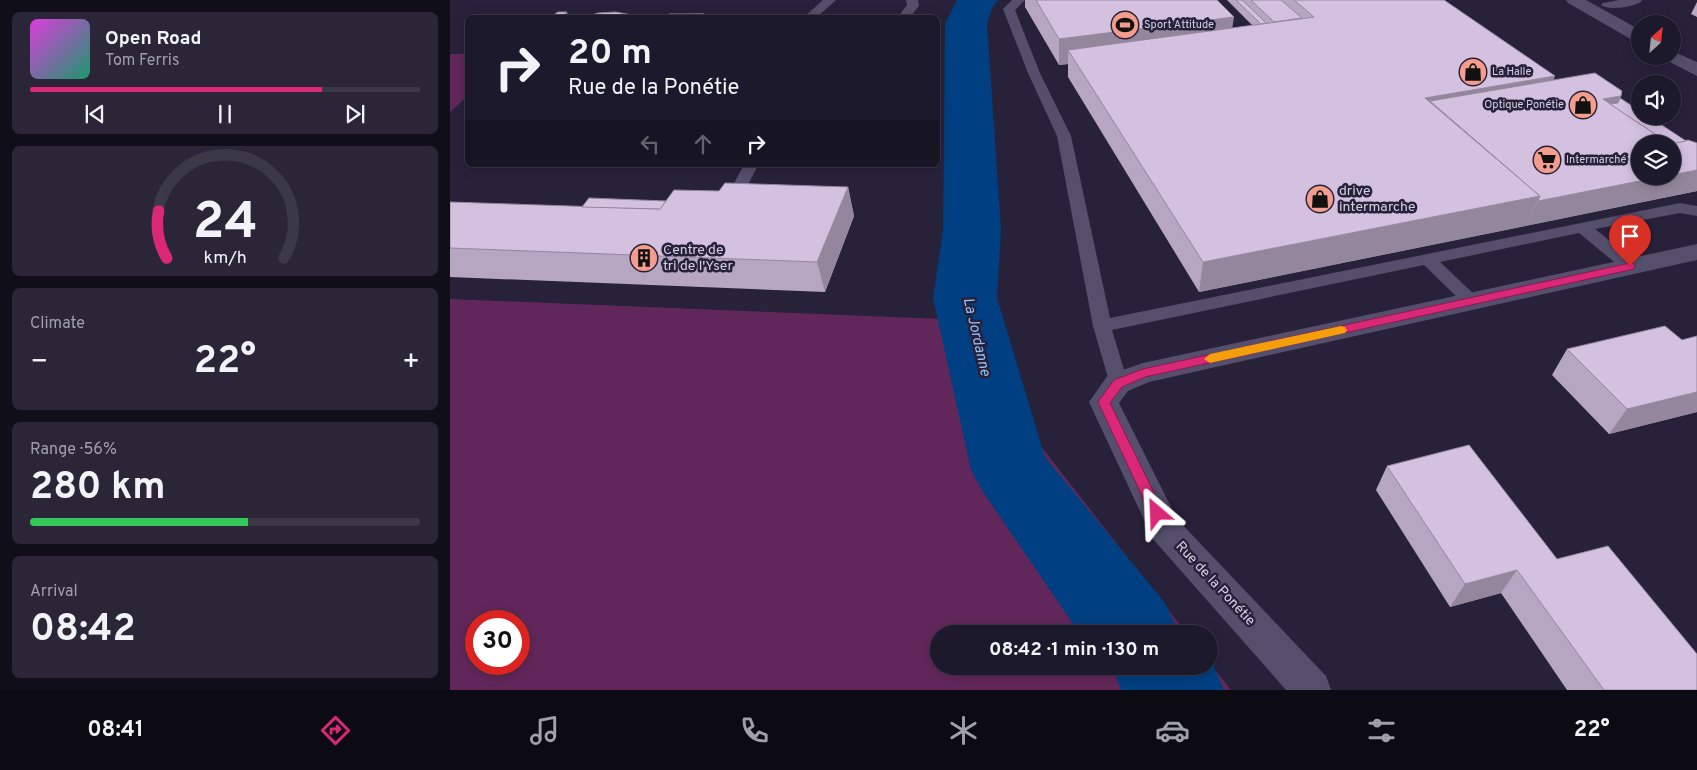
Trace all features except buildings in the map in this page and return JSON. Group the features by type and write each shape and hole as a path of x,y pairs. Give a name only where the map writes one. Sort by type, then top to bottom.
{"street":[{"path":"1574,0 1631,33"},
{"path":"1602,3 1631,19"},
{"path":"1681,48 1697,57"},
{"path":"1681,61 1697,70"},
{"path":"1118,384 1143,373 1697,252"},
{"name":"Rue de la Ponétie","path":"1118,384 1104,402 1165,529 1312,690"}],"lane":[{"path":"812,15 830,0"},
{"path":"905,15 913,6 912,0"},
{"path":"1019,0 1008,9 1034,73 1064,136 1102,326 1118,384"},
{"path":"1602,3 1636,1"},
{"path":"732,204 750,167"},
{"path":"1102,326 1680,208 1697,202"},
{"path":"1680,208 1697,211"},
{"path":"1582,227 1630,266"},
{"path":"1428,259 1472,302"}],"shaded area":[{"path":"450,54 465,54 465,99 450,112"},
{"path":"450,299 942,319 1180,625 930,625 930,675 1218,675 1218,673 1231,690 450,690"}],"waterway":[{"name":"La Jordanne","path":"978,0 973,6 966,24 972,230 965,298 1010,470 1126,625"},
{"name":"La Jordanne","path":"1165,675 1176,690"}],"slow traffic":[{"path":"1210,359 1341,330"}],"place":[{"name":"Sport Attitude","path":"1125,25"},
{"name":"La Halle","path":"1473,72"},
{"name":"Optique Ponétie","path":"1583,105"},
{"name":"Intermarché","path":"1547,160"},
{"name":"drive intermarche","path":"1320,199"},
{"name":"Centre de tri de l'Yser","path":"644,258"}],"route":[{"path":"1157,513 1104,402 1118,384 1143,373 1630,266"}]}
